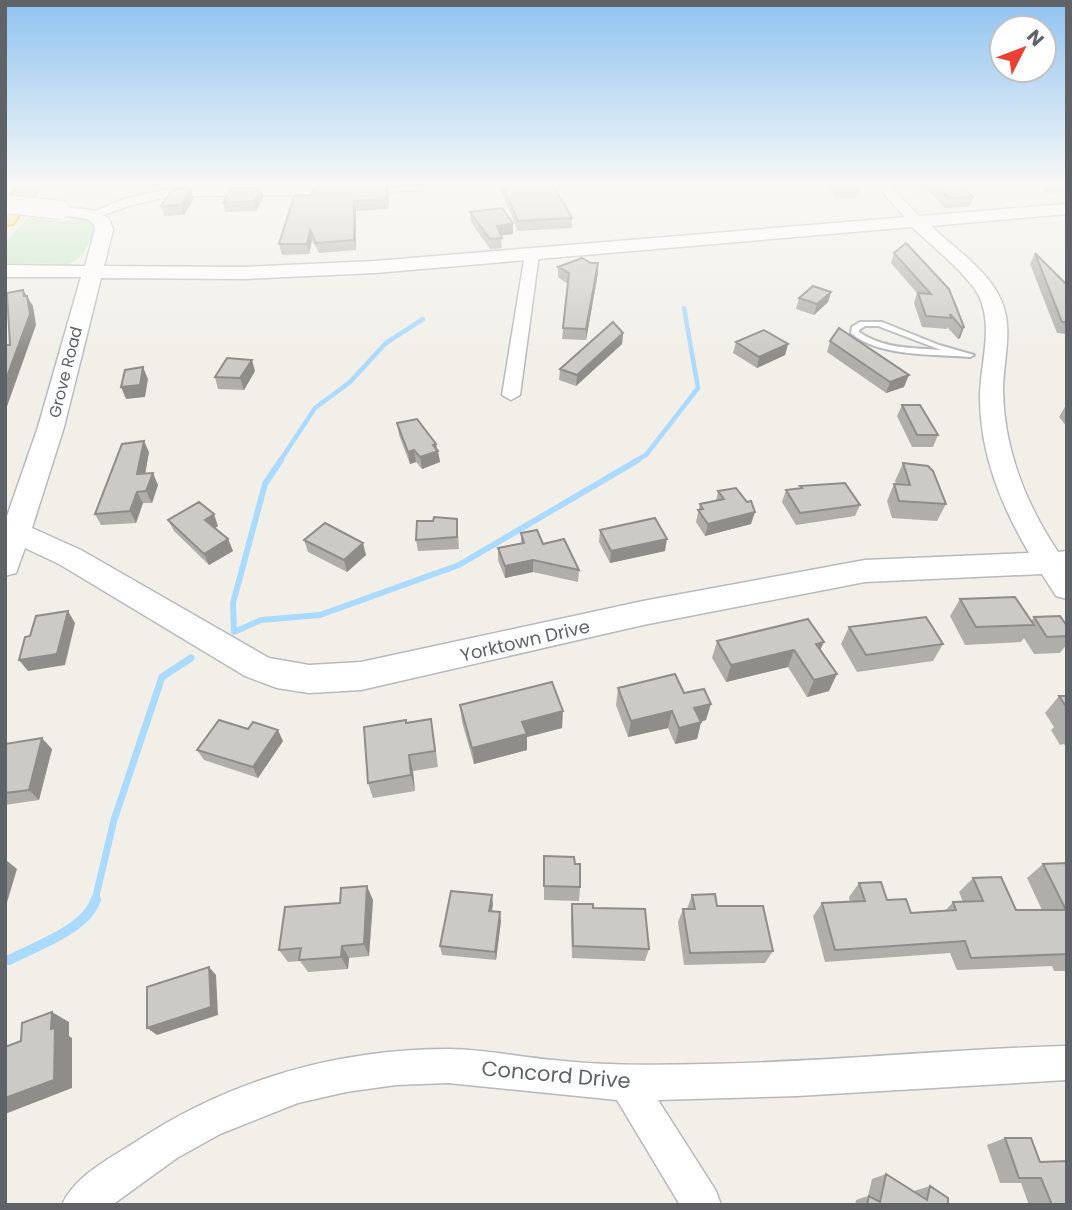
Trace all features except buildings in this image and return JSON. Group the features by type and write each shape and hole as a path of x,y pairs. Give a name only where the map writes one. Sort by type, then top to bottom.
{"street":[{"name":"Grove Road","path":"5,565 51,427 100,242"},
{"path":"5,271 299,271 667,242"},
{"path":"938,242 983,286 991,298 998,329 992,407 1002,461 1020,510 1061,571"},
{"path":"511,395 533,254"},
{"name":"Yorktown Drive","path":"16,532 70,557 257,667 277,674 309,679 361,676 643,613 865,571 1061,571"},
{"name":"Concord Drive","path":"81,1205 139,1159 194,1125 249,1100 321,1079 385,1068 449,1066 562,1079 709,1082 1067,1063"},
{"path":"626,1082 702,1205"}],"lane":[{"path":"970,355 937,347 879,324 863,324 855,329 858,337 877,346 995,359"}],"green space":[{"path":"89,242 83,253 69,264 5,263 5,243"}],"waterway":[{"path":"635,461 646,455 698,388 684,308"},
{"path":"280,461 315,408 350,382 386,343 423,319"},
{"path":"281,460 265,484 233,603 234,632 261,620 320,615 459,565 638,460"},
{"path":"95,900 114,820 162,677 191,658"},
{"path":"9,960 72,928 91,910 96,899"}]}
